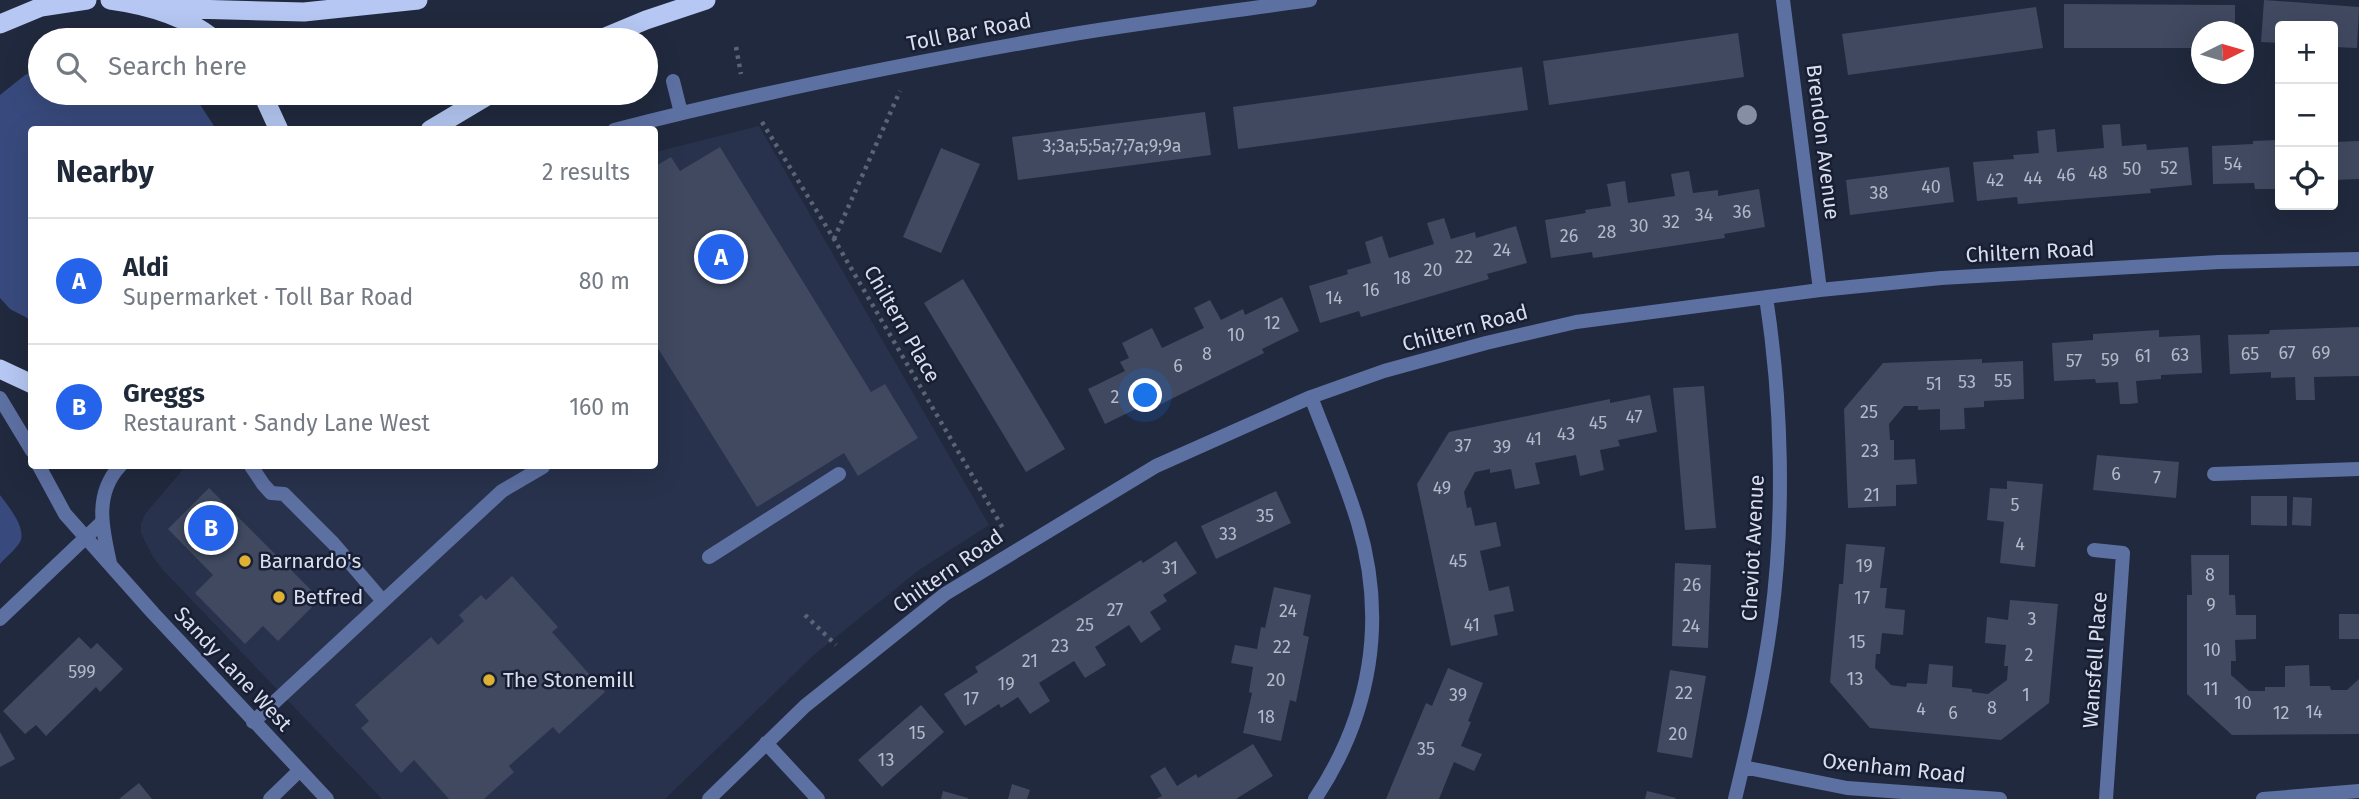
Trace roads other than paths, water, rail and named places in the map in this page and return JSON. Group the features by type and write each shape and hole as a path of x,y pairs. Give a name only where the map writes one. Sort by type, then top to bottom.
{"highway":[{"path":"0,24 41,7 87,0"},
{"path":"110,0 153,8 304,12 418,0"},
{"path":"627,28 706,0"},
{"path":"153,8 195,28"},
{"path":"268,105 277,126"},
{"path":"437,126 472,105"},
{"path":"0,369 28,382"}],"street":[{"name":"Toll Bar Road","path":"630,126 911,64 1064,36 1310,0"},
{"name":"Brendon Avenue","path":"1783,0 1820,290"},
{"path":"673,81 681,113"},
{"name":"Chiltern Road","path":"709,799 805,706 945,594 1156,467 1311,397 1397,368 1576,322 1820,290 1997,274 2219,262 2359,259"},
{"name":"Cheviot Avenue","path":"1735,799 1771,621 1780,511 1778,396 1766,297"},
{"path":"1311,397 1359,526 1372,592 1373,625 1366,683 1348,743 1315,799"},
{"path":"0,398 28,444"},
{"name":"Sandy Lane West","path":"41,469 65,514 253,722 327,799"},
{"name":"Sandy Lane West","path":"111,566 101,523 103,496 110,477 117,469"},
{"path":"253,469 271,493 284,494 333,543 382,600"},
{"path":"253,722 502,491 540,469"},
{"path":"2214,474 2359,469"},
{"path":"709,557 839,474"},
{"path":"0,619 101,523"},
{"name":"Wansfell Place","path":"2094,550 2123,553 2106,799"},
{"path":"766,743 818,799"},
{"name":"Oxenham Road","path":"1743,767 1847,788 2000,799"},
{"path":"270,799 299,771"},
{"path":"2263,799 2359,791"}],"place":[{"name":"Aldi","path":"721,257"},
{"name":"Greggs","path":"211,528"},
{"name":"Barnardo's","path":"245,561"},
{"name":"Betfred","path":"279,597"},
{"name":"The Stonemill","path":"489,680"}]}
